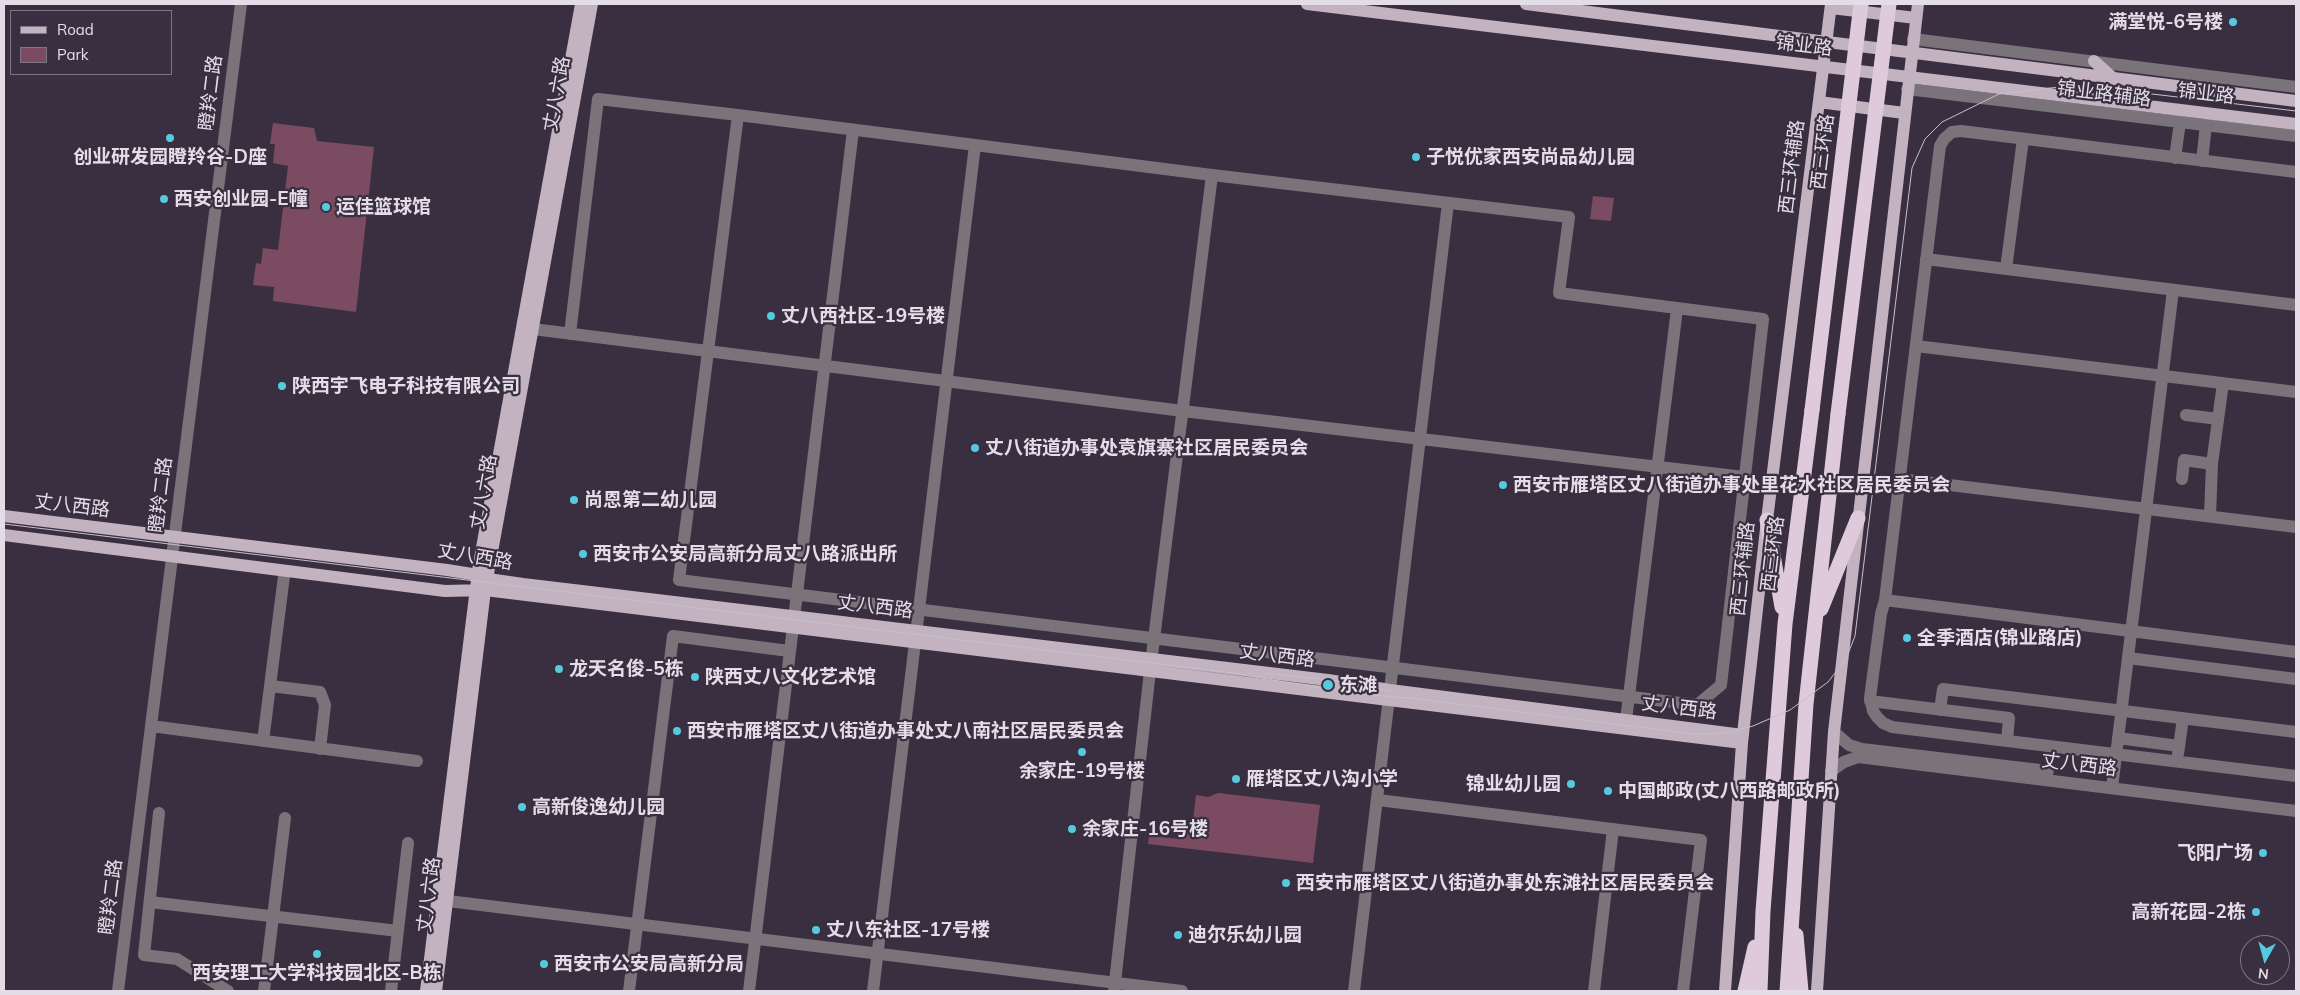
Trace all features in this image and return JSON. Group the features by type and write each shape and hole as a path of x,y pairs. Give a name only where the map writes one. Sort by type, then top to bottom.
{"highway":[{"name":"西三环路","path":"1760,991 1762,911 1785,624 1861,4"},
{"path":"1796,989 1792,884 1814,627 1838,414 1889,4"},
{"path":"1814,627 1858,518"},
{"path":"1767,520 1785,624"},
{"path":"1745,991 1762,911"}],"main road":[{"name":"丈八六路","path":"426,991 482,583 581,4"},
{"name":"丈八六路","path":"436,991 448,901 482,583 532,329 592,4"},
{"name":"锦业路","path":"1307,4 1824,67 1908,83 2172,109 2296,124"},
{"name":"锦业路","path":"1526,4 1827,40 1911,54 2296,101"},
{"path":"1817,991 1834,732 1918,4"},
{"name":"西三环辅路","path":"1725,991 1742,739 1767,520 1831,6"},
{"path":"1831,6 1916,18"},
{"path":"2094,61 2114,79"},
{"path":"1819,102 1904,113"},
{"name":"丈八西路","path":"4,516 175,537 482,583 793,622 1151,666 1328,680 1390,695 1742,739"},
{"name":"丈八西路","path":"4,535 445,591 482,583"},
{"name":"丈八西路","path":"1390,695 1626,720 1742,739"}],"street":[{"name":"瞪羚二路","path":"118,991 241,4"},
{"name":"锦业路辅路","path":"1913,39 2296,86"},
{"name":"锦业路辅路","path":"1908,83 2180,122 2296,136"},
{"path":"570,334 598,99 738,115 1212,175 1569,217 1559,293 1763,319 1721,685 1697,705 680,580 738,115"},
{"path":"2172,109 2180,122 2175,158"},
{"path":"2202,161 2206,125 2215,114"},
{"path":"748,991 756,938 853,130"},
{"path":"2296,172 1961,131 1952,132 1944,139 1940,146 1885,600 1881,614 1870,701 1877,717 1883,723 1892,727 2296,776"},
{"path":"2006,269 2023,139"},
{"path":"873,991 975,145"},
{"path":"1114,987 1151,666 1156,638 1212,175"},
{"path":"1354,991 1448,203"},
{"path":"1926,259 2296,305"},
{"path":"2112,784 2173,290"},
{"path":"1626,720 1677,309"},
{"path":"532,329 1419,440 1744,477"},
{"path":"1916,346 2296,392"},
{"path":"2210,516 2212,464 2223,383"},
{"path":"2186,415 2218,419"},
{"path":"2182,479 2184,460 2212,464"},
{"path":"1900,479 2296,527"},
{"path":"263,741 284,576"},
{"path":"1885,600 2296,652"},
{"path":"629,991 673,636 789,651"},
{"path":"2128,658 2296,679"},
{"path":"270,686 320,692 325,705 320,748"},
{"path":"1940,710 1943,689 2296,732"},
{"path":"1870,701 2009,718 2007,741"},
{"path":"2177,762 2183,718"},
{"path":"152,726 417,761"},
{"name":"丈八西路","path":"1834,732 1849,744 1862,749 2296,810"},
{"path":"2118,738 2179,746"},
{"name":"丈八西路","path":"1831,771 1844,762 1858,757 2296,802"},
{"path":"1378,800 1701,840 1683,991"},
{"path":"160,813 144,955 177,959 228,991"},
{"path":"264,991 285,818"},
{"path":"1594,991 1613,829"},
{"path":"391,991 408,843"},
{"path":"448,901 756,938 1114,987 1182,991"},
{"path":"150,902 398,931"}],"green space":[{"name":"运佳篮球馆","path":"273,123 314,128 317,141 374,147 356,312 273,301 274,287 253,285 256,263 261,264 263,248 278,250 288,166 273,163 275,144 270,144"},
{"path":"1593,196 1614,198 1611,221 1590,219"},
{"path":"1218,793 1320,805 1313,863 1148,844 1149,836 1180,839 1183,820 1193,821 1196,795 1208,797"}],"tram line":[{"path":"4,524 1227,672 1349,693 1409,698 1695,734 1726,733 1753,726 1790,710 1828,682 1846,659 1855,636 1912,168 1925,139 1942,122 1999,94 2076,85 2296,111"},
{"path":"1264,673 1350,682 1390,691"}],"place":[{"name":"满堂悦-6号楼","path":"2233,22"},
{"name":"创业研发园瞪羚谷-D座","path":"170,138"},
{"name":"子悦优家西安尚品幼儿园","path":"1416,157"},
{"name":"西安创业园-E幢","path":"164,199"},
{"name":"运佳篮球馆","path":"326,207"},
{"name":"丈八西社区-19号楼","path":"771,316"},
{"name":"陕西宇飞电子科技有限公司","path":"282,386"},
{"name":"丈八街道办事处袁旗寨社区居民委员会","path":"975,448"},
{"name":"西安市雁塔区丈八街道办事处里花水社区居民委员会","path":"1503,485"},
{"name":"尚恩第二幼儿园","path":"574,500"},
{"name":"西安市公安局高新分局丈八路派出所","path":"583,554"},
{"name":"全季酒店(锦业路店)","path":"1907,638"},
{"name":"龙天名俊-5栋","path":"559,669"},
{"name":"陕西丈八文化艺术馆","path":"695,677"},
{"name":"东滩","path":"1328,685"},
{"name":"西安市雁塔区丈八街道办事处丈八南社区居民委员会","path":"677,731"},
{"name":"余家庄-19号楼","path":"1082,752"},
{"name":"雁塔区丈八沟小学","path":"1236,779"},
{"name":"锦业幼儿园","path":"1571,784"},
{"name":"中国邮政(丈八西路邮政所)","path":"1608,791"},
{"name":"高新俊逸幼儿园","path":"522,807"},
{"name":"余家庄-16号楼","path":"1072,829"},
{"name":"飞阳广场","path":"2263,853"},
{"name":"西安市雁塔区丈八街道办事处东滩社区居民委员会","path":"1286,883"},
{"name":"高新花园-2栋","path":"2256,912"},
{"name":"丈八东社区-17号楼","path":"816,930"},
{"name":"迪尔乐幼儿园","path":"1178,935"},
{"name":"西安理工大学科技园北区-B栋","path":"317,954"},
{"name":"西安市公安局高新分局","path":"544,964"}]}
